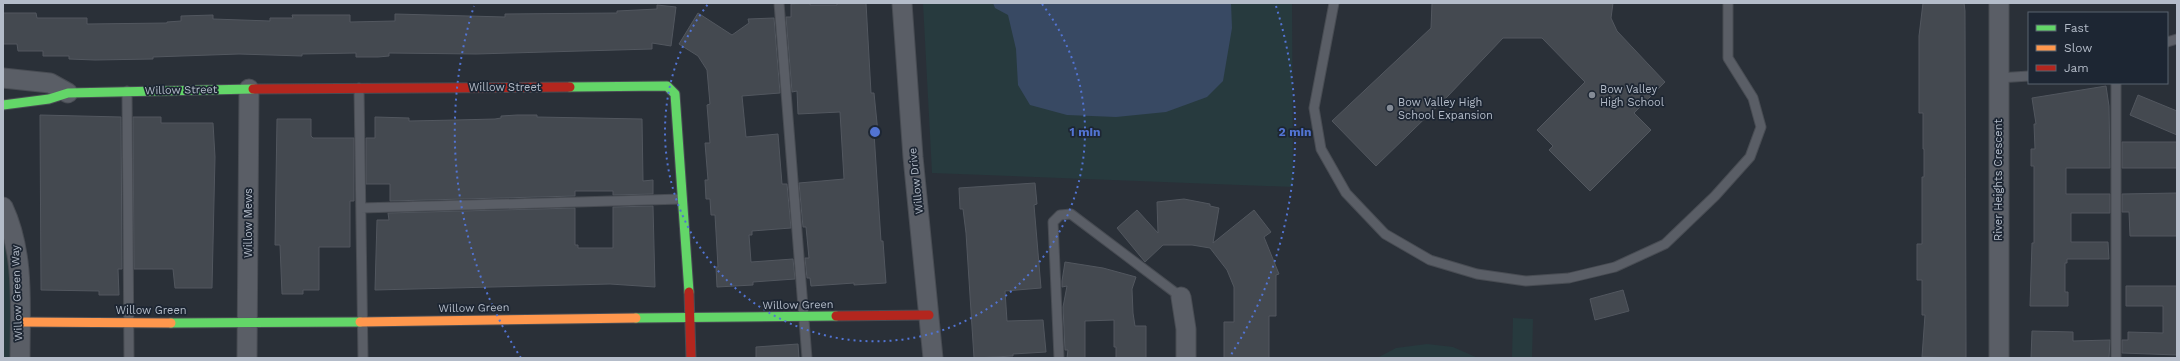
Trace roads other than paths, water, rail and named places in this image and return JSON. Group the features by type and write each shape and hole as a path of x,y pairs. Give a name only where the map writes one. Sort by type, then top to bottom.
{"street":[{"name":"Willow Drive","path":"902,3 913,157 933,358"},
{"name":"River Heights Crescent","path":"1999,3 1999,358"},
{"path":"3,78 50,83 68,93"},
{"name":"Willow Street","path":"3,105 48,99 68,93 127,91 667,86 675,94 677,105 682,199 687,246 691,358"},
{"name":"Willow Mews","path":"247,358 249,89"},
{"name":"Willow Green Way","path":"3,206 12,229 18,255 20,358"},
{"path":"1182,297 1186,329 1186,358"},
{"name":"Willow Green","path":"20,322 247,323 929,315"}],"lane":[{"path":"779,3 807,358"},
{"path":"1334,3 1314,108 1322,149 1346,193 1385,234 1430,260 1477,274 1526,280 1569,278 1615,267 1665,244 1715,196 1750,157 1761,127 1753,98 1728,58 1728,3"},
{"path":"1998,78 2028,76"},
{"path":"2116,84 2116,358"},
{"path":"359,88 363,358"},
{"path":"127,91 130,322 129,358"},
{"path":"361,208 682,199"},
{"path":"1059,358 1053,222 1060,215 1071,214 1182,297"}],"water":[{"path":"993,3 1231,3 1232,28 1223,81 1207,97 1166,112 1116,117 1067,115 1030,105 1018,85 1016,49 1008,15 995,8"}],"place":[{"name":"Bow Valley High School","path":"1592,95"},
{"name":"Bow Valley High School Expansion","path":"1390,108"}]}
